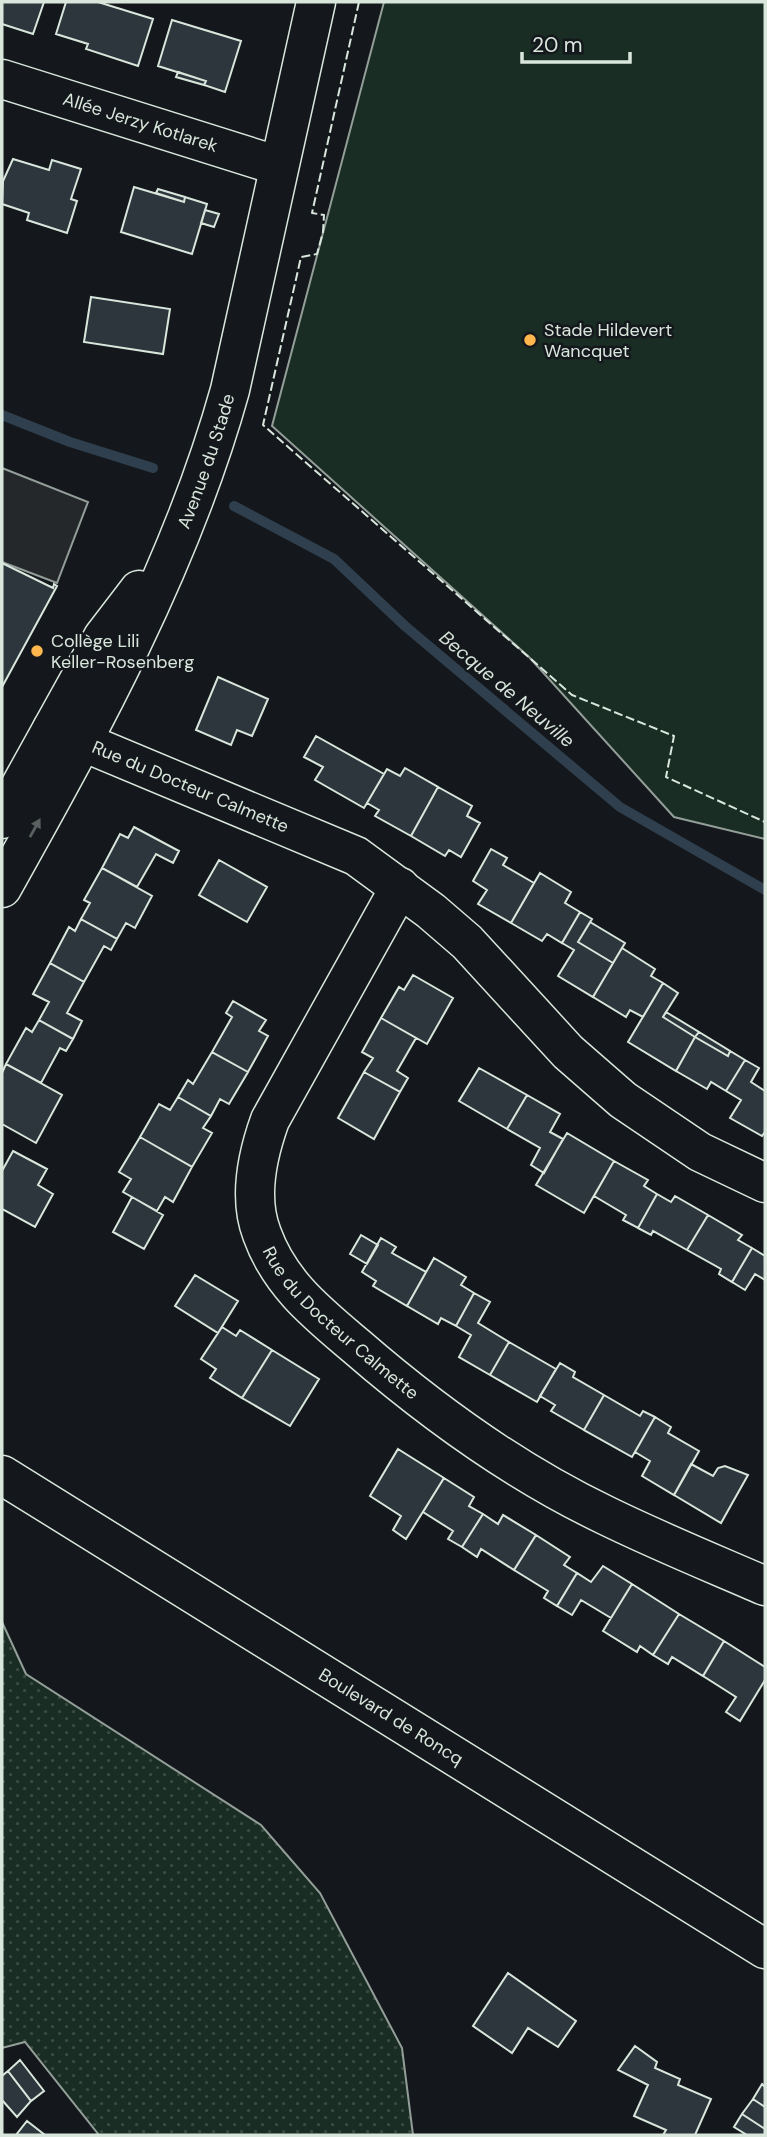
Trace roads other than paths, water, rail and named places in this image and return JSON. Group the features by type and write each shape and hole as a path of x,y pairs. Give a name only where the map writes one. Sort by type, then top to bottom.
{"street":[{"name":"Avenue du Stade","path":"2,888 67,735 133,640 190,510 225,408 316,2"},
{"name":"Allée Jerzy Kotlarek","path":"2,79 279,166"},
{"path":"2,819 67,735"},
{"name":"Rue du Docteur Calmette","path":"67,735 356,856 400,887 467,942 568,1052 623,1100 700,1152 765,1183"},
{"name":"Rue du Docteur Calmette","path":"400,887 270,1120 261,1146 256,1209 261,1233 274,1262 287,1284 311,1308 392,1377 465,1432 603,1514 765,1586"},
{"name":"Boulevard de Roncq","path":"7,1475 765,1949"}],"waterway":[{"name":"Becque de Neuville","path":"2,415 70,442 153,468"},
{"name":"Becque de Neuville","path":"234,506 334,559 405,626 620,807 765,890"}],"place":[{"name":"Stade Hildevert Wancquet","path":"530,340"},
{"name":"Collège Lili Keller-Rosenberg","path":"37,651"}]}
